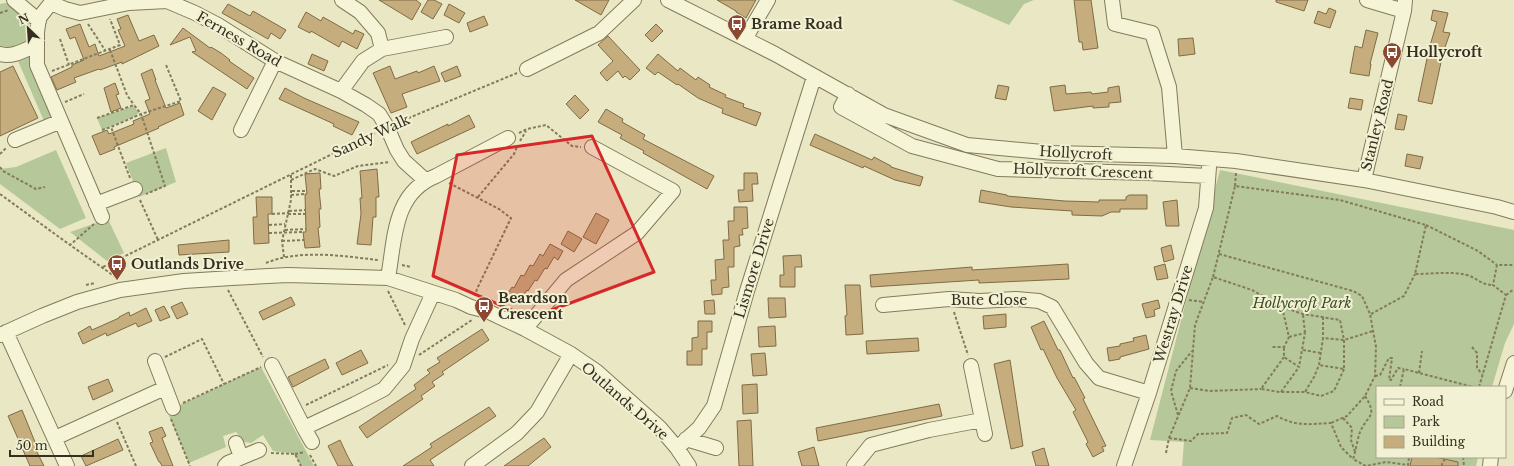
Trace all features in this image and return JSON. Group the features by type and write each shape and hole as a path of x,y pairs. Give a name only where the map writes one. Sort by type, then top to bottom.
{"street":[{"path":"14,0 39,21"},
{"path":"342,0 360,12 378,33 382,50"},
{"path":"527,69 599,33 634,0"},
{"name":"Hollycroft","path":"668,0 745,39 884,115 967,145 1054,153 1175,156 1236,161 1364,180 1497,206 1514,212"},
{"path":"745,39 768,0"},
{"path":"1112,0 1115,24 1152,33 1169,87 1175,156"},
{"path":"1367,0 1405,6"},
{"name":"Ferness Road","path":"102,217 37,65 36,45 39,21 52,2 65,9 80,13 129,3 147,1 166,2 195,13 218,25 275,61 341,91 379,114 387,127 402,159 413,170 430,178"},
{"name":"Stanley Road","path":"1364,180 1405,6"},
{"path":"341,91 363,60 382,50 446,37"},
{"path":"0,54 5,56 15,54 36,45"},
{"path":"240,130 275,61"},
{"name":"Lismore Drive","path":"681,444 699,428 714,406 749,285 814,77"},
{"name":"Hollycroft Crescent","path":"848,94 841,107 912,146 998,169 1208,176"},
{"path":"15,140 61,121"},
{"path":"385,277 398,218 409,195 430,178 508,138"},
{"path":"525,329 566,280 637,233 673,191 592,147"},
{"name":"Westray Drive","path":"1124,466 1149,393 1206,208 1209,159"},
{"path":"96,204 136,193"},
{"name":"Outlands Drive","path":"3,334 77,302 120,290 184,281 288,275 385,277 434,292 471,307 487,311 525,329 571,354 596,371 660,428 681,444 689,466"},
{"path":"304,428 384,389 405,360 412,339 434,292"},
{"name":"Bute Close","path":"883,305 950,299 980,301 1016,299 1039,301 1052,307 1086,363 1099,378 1149,393"},
{"path":"3,334 55,438 67,466"},
{"path":"472,466 517,433 537,412 571,354"},
{"path":"155,361 173,408"},
{"path":"1506,388 1514,363"},
{"path":"269,364 304,428 310,447"},
{"path":"971,366 985,434"},
{"path":"55,438 165,388"},
{"path":"854,466 871,445 929,430 982,420"},
{"path":"236,443 241,457"},
{"path":"681,444 716,448"},
{"path":"225,466 241,457 264,451"}],"path":[{"path":"42,75 120,45 106,8"},
{"path":"80,13 105,50"},
{"path":"60,39 70,65"},
{"path":"109,50 127,95 140,114 165,186 136,193"},
{"path":"102,130 140,114 181,101 166,65"},
{"name":"Sandy Walk","path":"103,267 387,127 527,69"},
{"path":"55,106 84,94"},
{"path":"97,118 134,105"},
{"path":"508,138 527,130 546,125 572,146 592,147"},
{"path":"111,127 136,193 158,240"},
{"path":"478,197 514,154 518,144 527,130"},
{"path":"291,180 315,169 334,176 358,166 381,164 402,159"},
{"path":"0,167 3,171 36,189 45,187"},
{"path":"284,257 282,241 289,212 291,175"},
{"path":"430,178 478,197 511,218 476,289 471,307"},
{"path":"1166,453 1169,438 1190,388 1195,325 1213,277 1235,186 1340,200 1426,225 1478,251 1497,265 1514,264"},
{"path":"291,191 306,191"},
{"path":"0,194 117,278 120,290"},
{"path":"291,195 304,194"},
{"path":"272,214 306,210"},
{"path":"289,212 305,214"},
{"path":"70,245 102,217"},
{"path":"269,225 286,224"},
{"path":"1370,314 1404,296 1415,274 1426,225"},
{"path":"284,232 306,229"},
{"path":"269,233 303,232"},
{"path":"282,241 304,240"},
{"path":"1169,438 1191,441 1198,434 1227,433 1232,418 1246,415 1259,424 1277,416 1288,422 1305,425 1331,423 1347,416 1365,396 1375,376 1376,347 1370,314 1362,296 1353,291 1219,254"},
{"path":"1493,285 1497,265"},
{"path":"1415,274 1437,273 1466,275 1484,285 1493,285 1506,295"},
{"path":"385,277 412,339"},
{"path":"1190,388 1209,391 1262,389 1280,392 1305,392 1321,396 1334,391 1344,369 1344,340 1340,320 1303,314 1282,307 1252,290 1213,277"},
{"path":"1479,386 1506,295 1514,289"},
{"path":"950,299 971,366"},
{"path":"1262,389 1284,357 1284,347 1288,337 1282,307"},
{"path":"295,410 405,360 487,311"},
{"path":"1280,392 1299,367 1305,334 1303,314"},
{"path":"1305,392 1319,366 1323,338 1323,317"},
{"path":"1323,338 1344,340 1373,330"},
{"path":"1288,337 1305,334"},
{"path":"155,361 202,339 224,384"},
{"path":"1272,346 1284,347"},
{"path":"1472,347 1477,353 1477,368 1482,375"},
{"path":"1179,416 1171,391 1176,371 1193,350"},
{"path":"1303,350 1321,353"},
{"path":"1419,373 1422,351"},
{"path":"1284,357 1299,367"},
{"path":"1375,376 1380,375 1389,358 1392,358 1389,380 1391,380 1398,368 1469,386"},
{"path":"190,466 167,411 269,364"},
{"path":"1319,366 1344,369"},
{"path":"1400,386 1404,369"},
{"path":"1353,459 1360,432 1371,416 1371,406 1365,396"},
{"path":"112,412 136,466"},
{"path":"1343,418 1352,428 1351,440 1355,453"},
{"path":"1331,423 1341,447 1353,459 1366,466 1389,463 1408,465"},
{"path":"264,451 295,454 310,447"},
{"path":"295,454 301,466"},
{"path":"1389,463 1394,466"}],"highlighted area":[{"path":"592,136 654,272 530,318 433,276 457,155"}],"green space":[{"path":"952,0 1034,0 1024,4 1009,25"},
{"path":"5,3 16,8 28,21 30,32 28,39 18,51 0,49 0,4"},
{"path":"23,51 37,65 57,111 44,121 15,54"},
{"path":"133,106 139,112 136,116 102,130 97,118"},
{"path":"166,148 176,182 139,197 126,163"},
{"path":"56,150 86,218 60,229 0,184 0,169 16,167"},
{"name":"Hollycroft Park","path":"1220,170 1514,230 1514,324 1505,343 1492,386 1376,386 1376,458 1478,458 1476,466 1182,466 1184,442 1150,440"},
{"path":"108,219 124,253 107,261 70,232"},
{"path":"261,367 314,466 301,466 295,454 273,451 263,435 251,443 244,442 236,432 223,436 226,447 189,463 167,411"}],"building":[{"path":"379,0 416,0 421,4 412,20"},
{"path":"428,0 434,0 442,4 433,19 421,12"},
{"path":"575,0 609,0 601,15"},
{"path":"717,0 756,0 746,18"},
{"path":"1074,0 1091,0 1098,48 1083,50 1082,42 1079,42"},
{"path":"1276,0 1308,0 1304,11 1276,2"},
{"path":"228,4 250,16 253,11 286,30 280,39 271,33 268,39 222,13"},
{"path":"449,4 465,13 459,23 444,15"},
{"path":"1329,8 1336,11 1330,28 1314,23 1318,11 1326,14"},
{"path":"1433,10 1448,13 1443,32 1450,33 1443,53 1432,104 1418,101 1429,49 1437,22 1431,20"},
{"path":"306,12 321,21 323,17 353,34 355,30 364,34 357,49 342,41 339,47 311,31 310,33 298,27"},
{"path":"128,15 139,41 154,35 159,46 122,64 122,62 74,78 76,82 57,90 51,77 84,60 75,37 70,39 66,29 80,24 89,47 95,44 99,56 125,46 118,30 121,29 117,19"},
{"path":"484,16 488,25 470,32 467,23"},
{"path":"656,24 663,31 652,42 645,35"},
{"path":"183,28 210,48 211,47 221,53 230,60 229,61 254,78 247,89 192,52 196,51 190,37 170,45"},
{"path":"1366,30 1378,33 1370,64 1369,76 1350,73 1355,46 1362,48"},
{"path":"608,36 640,70 630,80 625,76 623,78 618,71 607,81 600,73 613,61 598,45"},
{"path":"1193,38 1195,54 1179,56 1178,39"},
{"path":"312,54 328,61 324,71 308,64"},
{"path":"658,54 678,71 680,68 696,80 698,77 710,85 709,87 726,95 725,97 744,104 743,107 761,113 756,126 722,113 723,109 698,98 658,72 655,75 646,68"},
{"path":"13,66 38,118 0,136 0,72"},
{"path":"390,66 395,79 417,71 418,73 434,66 440,81 402,94 407,107 391,113 373,73"},
{"path":"457,66 461,76 445,82 441,73"},
{"path":"152,69 166,108 180,103 184,115 158,127 159,128 114,147 115,149 100,155 92,136 107,130 109,134 134,124 133,121 150,114 145,101 150,99 141,74"},
{"path":"115,83 119,94 116,95 121,108 111,112 104,88"},
{"path":"998,85 1009,87 1006,100 995,98"},
{"path":"1065,85 1066,94 1091,92 1092,94 1108,92 1108,88 1119,86 1121,102 1109,103 1109,107 1093,108 1093,106 1054,111 1050,87"},
{"path":"213,87 226,94 212,120 198,111"},
{"path":"285,88 359,122 352,135 333,126 334,124 279,99"},
{"path":"575,95 589,110 580,119 566,104"},
{"path":"1350,98 1363,100 1361,110 1348,108"},
{"path":"606,109 623,119 622,122 645,135 643,139 714,176 707,189 643,153 644,151 620,138 622,135 598,122"},
{"path":"1398,114 1407,116 1404,130 1395,129"},
{"path":"469,115 475,127 417,154 411,142"},
{"path":"815,134 872,160 874,157 891,167 923,177 920,186 895,180 810,145"},
{"path":"1407,154 1423,157 1420,169 1405,166"},
{"path":"377,169 379,197 376,197 376,217 373,217 371,245 357,244 361,214 360,198 362,198 360,171"},
{"path":"320,173 321,189 319,189 321,209 319,209 320,227 318,228 320,247 305,248 303,232 306,232 305,194 307,194 305,174"},
{"path":"744,173 757,173 758,184 752,184 753,201 739,202 738,190 744,190"},
{"path":"981,190 1007,196 1065,201 1099,202 1099,200 1126,200 1126,197 1129,195 1147,195 1147,209 1120,209 1120,212 1111,212 1102,216 1072,215 1072,211 1011,207 979,202"},
{"path":"256,197 272,197 272,214 268,214 269,243 254,244 253,217 257,217"},
{"path":"1177,200 1179,226 1166,226 1163,202"},
{"path":"734,207 747,207 748,228 742,229 743,235 739,235 740,246 734,247 734,267 728,267 729,287 722,288 722,294 712,295 711,280 716,280 715,260 724,259 723,240 729,240 728,221 734,221"},
{"path":"596,213 609,220 596,244 583,237"},
{"path":"568,231 582,239 574,252 561,244"},
{"path":"229,240 229,252 179,255 178,245"},
{"path":"550,244 563,251 558,260 554,257 547,269 545,268 537,281 535,280 519,302 507,295 512,287 514,288 521,275 524,276 530,265 533,266 540,254 543,256"},
{"path":"1171,245 1174,259 1164,262 1161,248"},
{"path":"801,255 802,267 795,267 795,287 780,287 780,275 784,275 783,256"},
{"path":"1068,264 1069,279 979,283 979,280 871,287 870,275 972,267 972,270"},
{"path":"1165,264 1168,278 1157,280 1154,267"},
{"path":"845,285 860,285 863,334 846,335 845,316 847,315"},
{"path":"291,297 295,305 263,320 259,312"},
{"path":"768,298 785,298 786,317 769,318"},
{"path":"714,300 715,314 705,314 704,301"},
{"path":"1158,300 1160,308 1154,310 1155,316 1146,318 1142,304"},
{"path":"182,302 188,314 177,319 171,307"},
{"path":"164,306 170,317 160,321 155,310"},
{"path":"146,308 152,321 138,327 136,323 107,336 106,333 83,344 78,333 90,326 92,330 129,312 130,316"},
{"path":"1006,314 1006,327 984,329 983,316"},
{"path":"698,321 712,321 712,332 707,332 707,349 702,349 702,365 687,365 687,351 692,351 692,338 698,337"},
{"path":"1044,321 1058,350 1060,350 1073,378 1074,377 1085,398 1083,399 1106,446 1102,447 1104,451 1093,457 1086,444 1088,442 1073,412 1076,410 1057,378 1043,349 1041,350 1031,327"},
{"path":"775,326 776,346 759,347 758,327"},
{"path":"482,329 489,340 442,372 444,374 432,382 435,386 421,396 423,399 367,438 359,427 416,389 414,385 430,373 427,370 440,362 437,358"},
{"path":"1146,335 1149,349 1120,357 1120,359 1109,361 1107,348 1120,346 1120,344 1134,341 1133,338"},
{"path":"918,338 919,351 867,354 866,341"},
{"path":"361,350 368,363 342,375 336,363"},
{"path":"765,353 767,375 753,376 751,354"},
{"path":"325,359 329,368 293,387 288,377"},
{"path":"1010,360 1023,446 1011,449 994,364"},
{"path":"108,379 113,391 93,400 88,387"},
{"path":"757,384 758,413 743,414 742,385"},
{"path":"939,404 942,416 818,441 816,428"},
{"path":"489,407 496,416 430,460 434,466 403,466 432,447 430,444"},
{"path":"22,410 37,447 35,448 44,466 30,466 8,416"},
{"path":"751,420 753,466 739,466 737,421"},
{"path":"162,427 166,436 162,438 173,466 162,466 150,443 153,442 149,432"},
{"path":"544,438 551,447 528,466 504,466"},
{"path":"118,439 123,450 86,466 81,456"},
{"path":"340,440 353,466 338,466 328,446"},
{"path":"814,447 819,466 802,466 798,452"},
{"path":"1044,448 1049,466 1036,466 1032,452"},
{"path":"1412,458 1440,458 1458,462 1458,466 1410,466"}],"place":[{"name":"Brame Road","path":"737,41"},
{"name":"Hollycroft","path":"1392,69"},
{"name":"Outlands Drive","path":"117,281"},
{"name":"Beardson Crescent","path":"484,323"}]}
